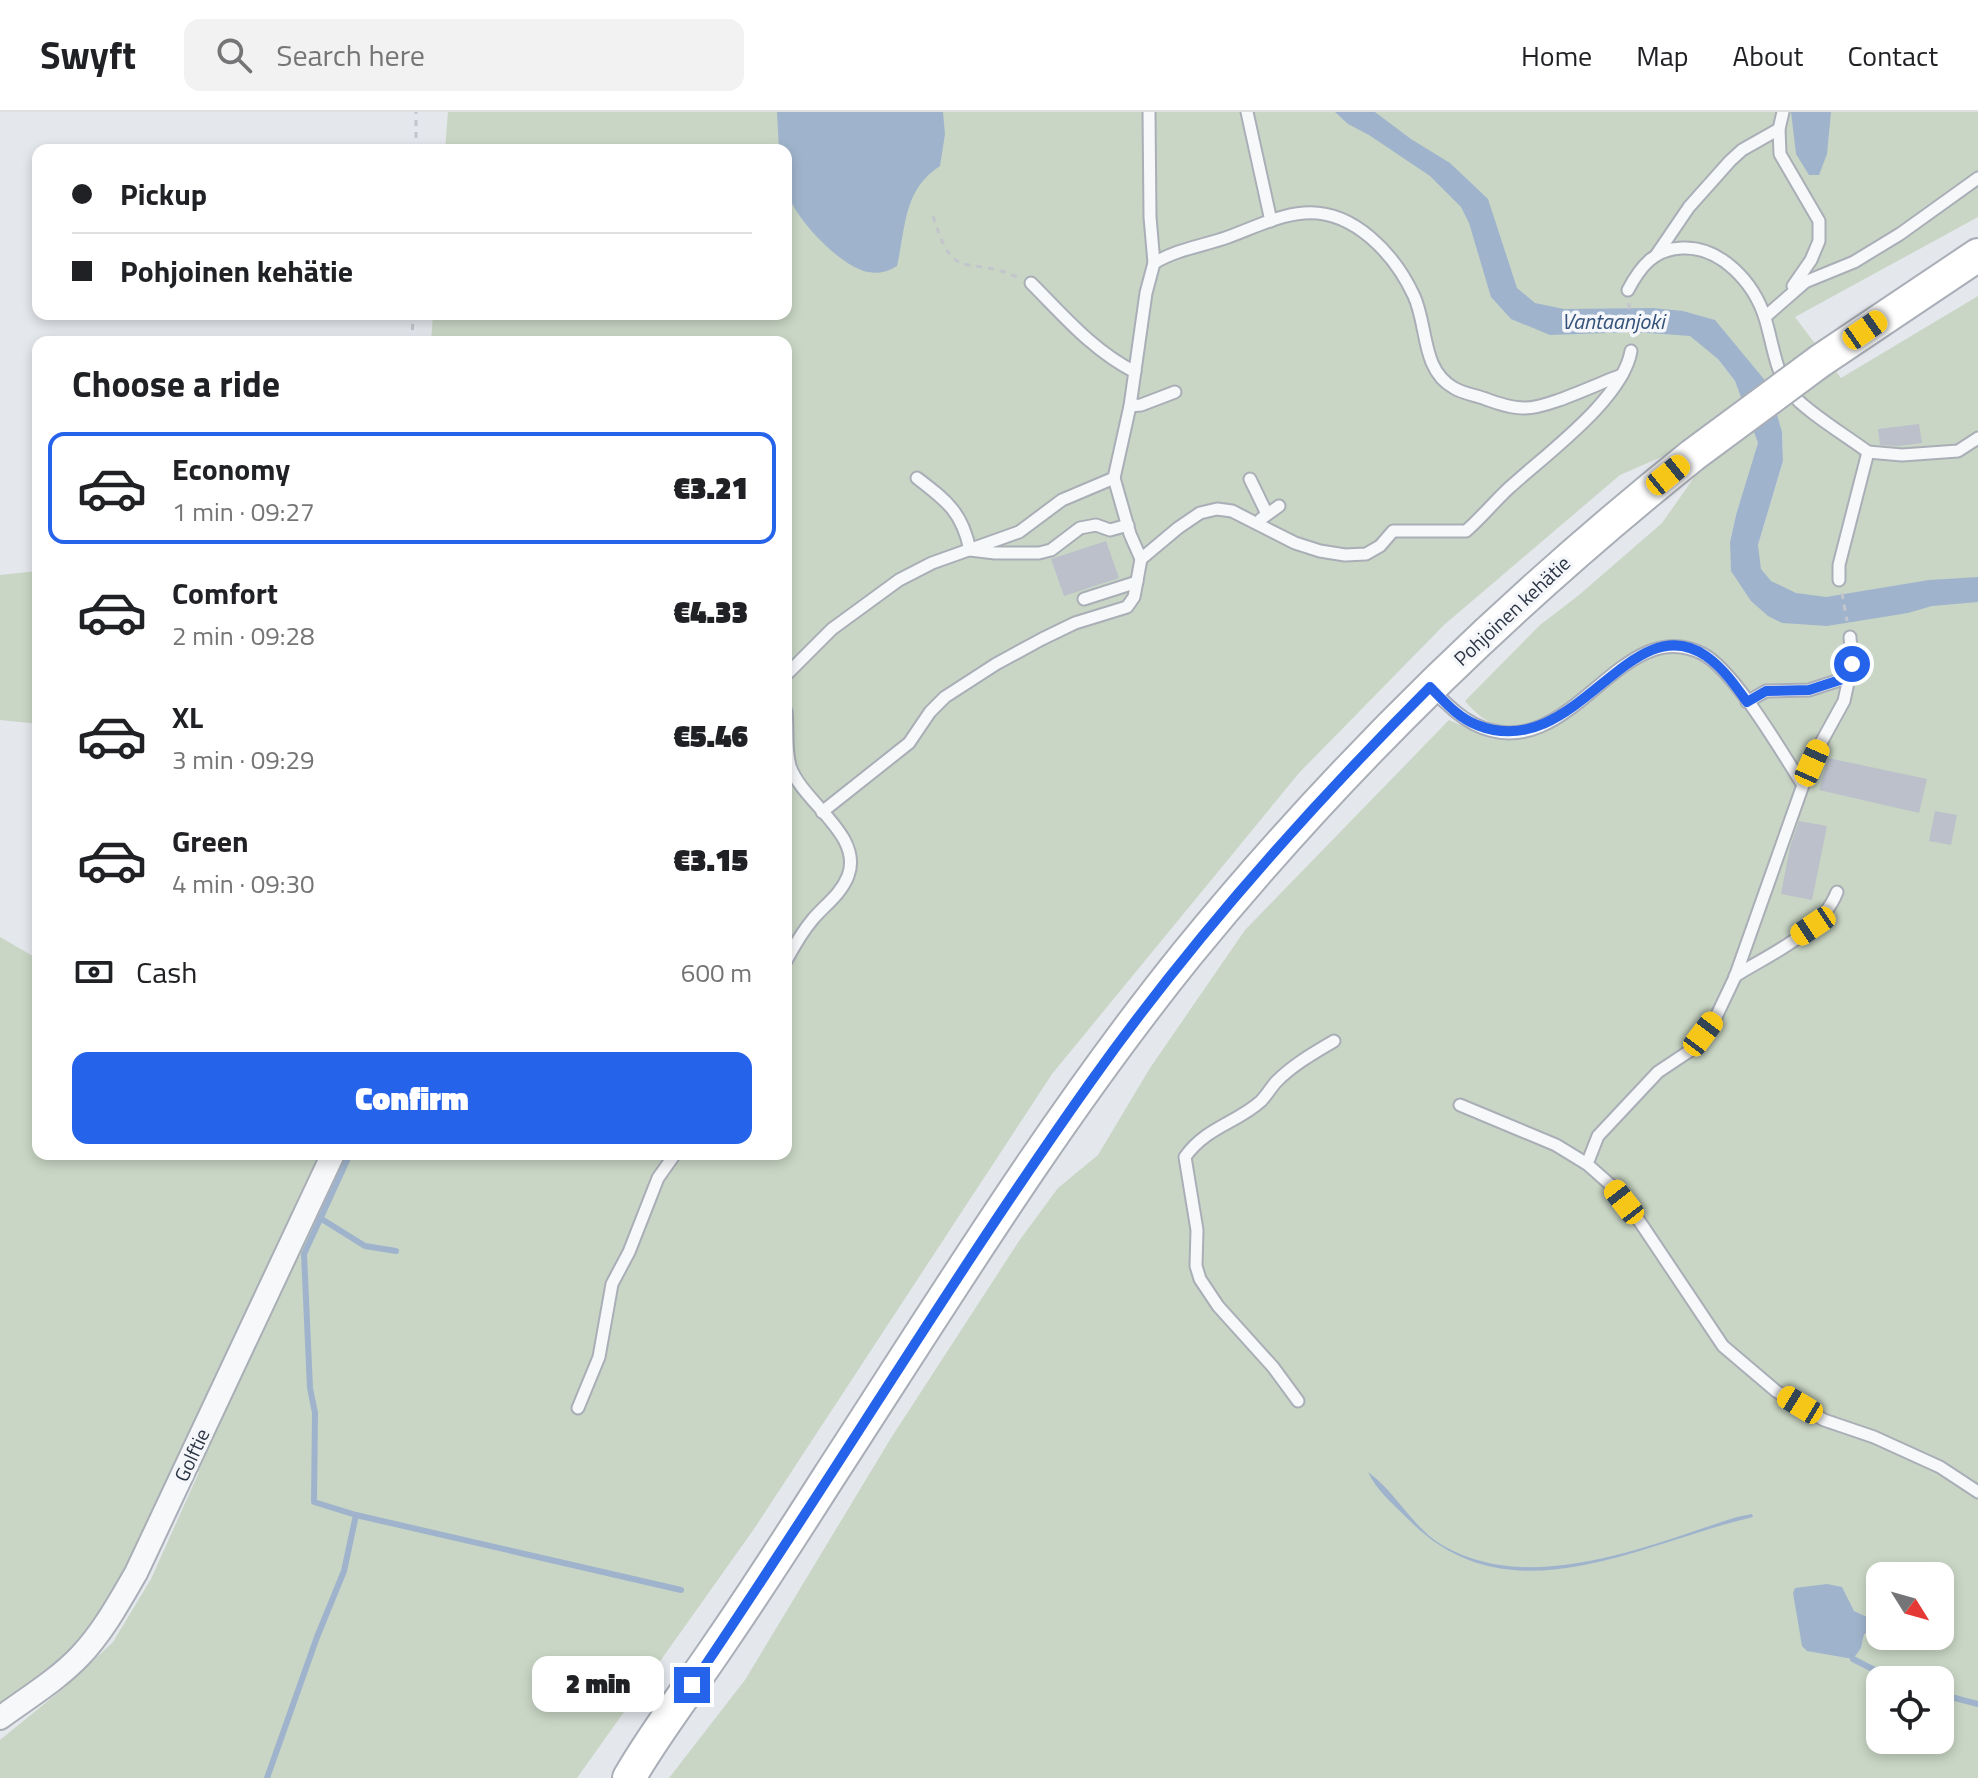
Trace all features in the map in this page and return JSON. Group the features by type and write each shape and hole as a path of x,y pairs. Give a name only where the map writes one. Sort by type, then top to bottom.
{"main road":[{"name":"Pohjoinen kehätie","path":"630,1773 745,1606 987,1233 1093,1077 1186,956 1261,867 1356,761 1430,687 1619,514 1820,361 1978,255"}],"street":[{"name":"Golftie","path":"0,1718 54,1680 80,1656 106,1623 136,1573 330,1160"}],"lane":[{"path":"822,812 909,743 930,712 945,697 1042,639 1075,623 1127,607 1134,597 1141,559 1114,478 1130,406 1146,293 1154,263 1150,217 1149,112"},
{"path":"1247,112 1271,221"},
{"path":"1783,112 1779,129 1780,154 1819,221 1819,241 1811,260 1784,300"},
{"path":"1628,290 1638,272 1657,254 1689,207 1730,161 1742,150 1779,129"},
{"path":"1765,317 1805,282 1854,262 1900,234 1978,178"},
{"path":"1154,263 1170,253 1271,221 1307,213 1318,214 1349,223 1367,234 1392,260 1414,295 1423,319 1433,366 1442,379 1454,388 1501,405 1527,409 1622,375"},
{"path":"1657,254 1687,248 1704,250 1718,256 1743,279 1765,317 1777,366 1792,395 1868,452 1902,455 1958,451 1978,438"},
{"path":"1031,283 1111,360 1135,372"},
{"path":"1141,559 1200,513 1217,509 1262,518 1295,543 1345,555 1366,554 1380,546 1393,531 1466,531 1605,400 1629,363 1631,351"},
{"path":"1130,406 1175,392"},
{"path":"1839,580 1839,565 1868,452"},
{"path":"917,478 949,502 960,517 970,550"},
{"path":"792,669 832,629 899,580 932,563 1019,532 1062,500 1114,478"},
{"path":"1250,479 1262,518"},
{"path":"1262,518 1279,506"},
{"path":"970,550 1039,553 1051,550 1080,528 1089,525 1110,530 1128,525"},
{"path":"1084,599 1137,582"},
{"path":"1587,1164 1598,1136 1658,1072 1691,1050 1715,1019 1735,977 1803,785 1844,701 1852,664 1850,637"},
{"path":"1430,687 1455,712 1475,725 1508,733 1524,732 1549,723 1573,708 1632,659 1653,648 1672,644 1703,654 1722,669 1803,785"},
{"path":"1747,702 1766,691 1809,690 1849,677"},
{"path":"792,770 846,842 851,859 843,886 800,936 792,950"},
{"path":"1735,977 1813,926 1831,907 1837,892"},
{"path":"1298,1401 1273,1367 1218,1306 1200,1279 1196,1266 1197,1230 1185,1157 1193,1145 1212,1131 1259,1103 1297,1063 1334,1041"},
{"path":"1460,1105 1556,1145 1587,1164 1613,1187 1636,1216 1723,1346 1776,1391 1824,1420 1874,1437 1940,1467 1978,1492"},
{"path":"578,1408 599,1357 612,1284 629,1252 658,1178 671,1160"}],"path":[{"path":"416,112 416,144"},
{"path":"933,216 941,241 953,259 965,266 1009,273 1031,283"},
{"path":"1628,290 1631,351"},
{"path":"1839,580 1850,637"}],"green space":[{"path":"448,112 1978,112 1978,217 1795,317 1841,378 1978,296 1978,1778 669,1778 745,1680 891,1438 1019,1241 1058,1188 1098,1155 1150,1068 1245,930 1449,720 1492,739 1506,738 1516,726 1501,726 1487,721 1465,701 1540,625 1662,523 1700,469 1753,429 1758,443 1756,455 1730,542 1758,545 1783,461 1782,432 1717,358 1735,381 1744,402 1682,448 1620,475 1444,625 1299,773 1052,1074 754,1529 577,1778 0,1778 0,1740 65,1687 113,1642 151,1579 199,1472 174,1466 126,1576 101,1617 66,1655 0,1706 0,937 32,956 32,1160 792,1160 792,336 431,336 433,320 792,320 792,144 445,144"},
{"path":"32,572 32,723 0,720 0,575"}],"water":[{"path":"777,112 943,112 945,134 940,166 919,186 913,198 897,266 887,271 868,272 844,261 818,238 792,203 792,144 779,144"},
{"name":"Vantaanjoki","path":"1335,112 1375,112 1450,163 1488,199 1517,288 1535,303 1564,309 1653,308 1683,311 1715,320 1768,384 1782,432 1783,461 1758,545 1761,569 1771,581 1796,593 1826,597 1929,580 1978,577 1978,602 1932,606 1827,626 1782,623 1768,616 1751,601 1731,571 1730,542 1758,443 1735,381 1718,359 1690,336 1636,332 1550,335 1511,319 1491,297 1469,223 1461,207 1430,176 1348,124"},
{"path":"1791,112 1831,112 1827,154 1819,175 1809,175 1796,154"},
{"path":"1368,1472 1387,1489 1430,1537 1386,1497"},
{"path":"1752,1514 1753,1517 1620,1557 1575,1567 1531,1571 1488,1566 1447,1550 1433,1538 1476,1560 1513,1566 1551,1566 1628,1552 1737,1517"},
{"path":"1827,1584 1842,1587 1854,1611 1866,1617 1866,1634 1853,1659 1807,1651 1802,1646 1793,1593 1795,1588"}],"building":[{"path":"1919,424 1922,443 1880,445 1878,429"},
{"path":"1106,541 1119,578 1064,596 1051,559"},
{"path":"1828,758 1927,779 1919,813 1819,790"},
{"path":"1935,811 1957,815 1951,845 1929,841"},
{"path":"1799,821 1827,826 1812,900 1781,894 1790,847"}],"waterway":[{"path":"267,1778 344,1571 356,1515 314,1502 315,1413 310,1388 304,1254 347,1160"},
{"path":"320,1218 365,1246 396,1251"},
{"path":"356,1515 681,1590"},
{"path":"1853,1659 1867,1666"},
{"path":"1954,1698 1978,1704"}],"route":[{"path":"692,1685 1093,1077 1186,956 1261,867 1356,761 1430,687 1455,712 1475,725 1508,733 1524,732 1549,723 1573,708 1632,659 1653,648 1672,644 1703,654 1722,669 1747,702 1766,691 1809,690 1849,677 1852,664"}]}
